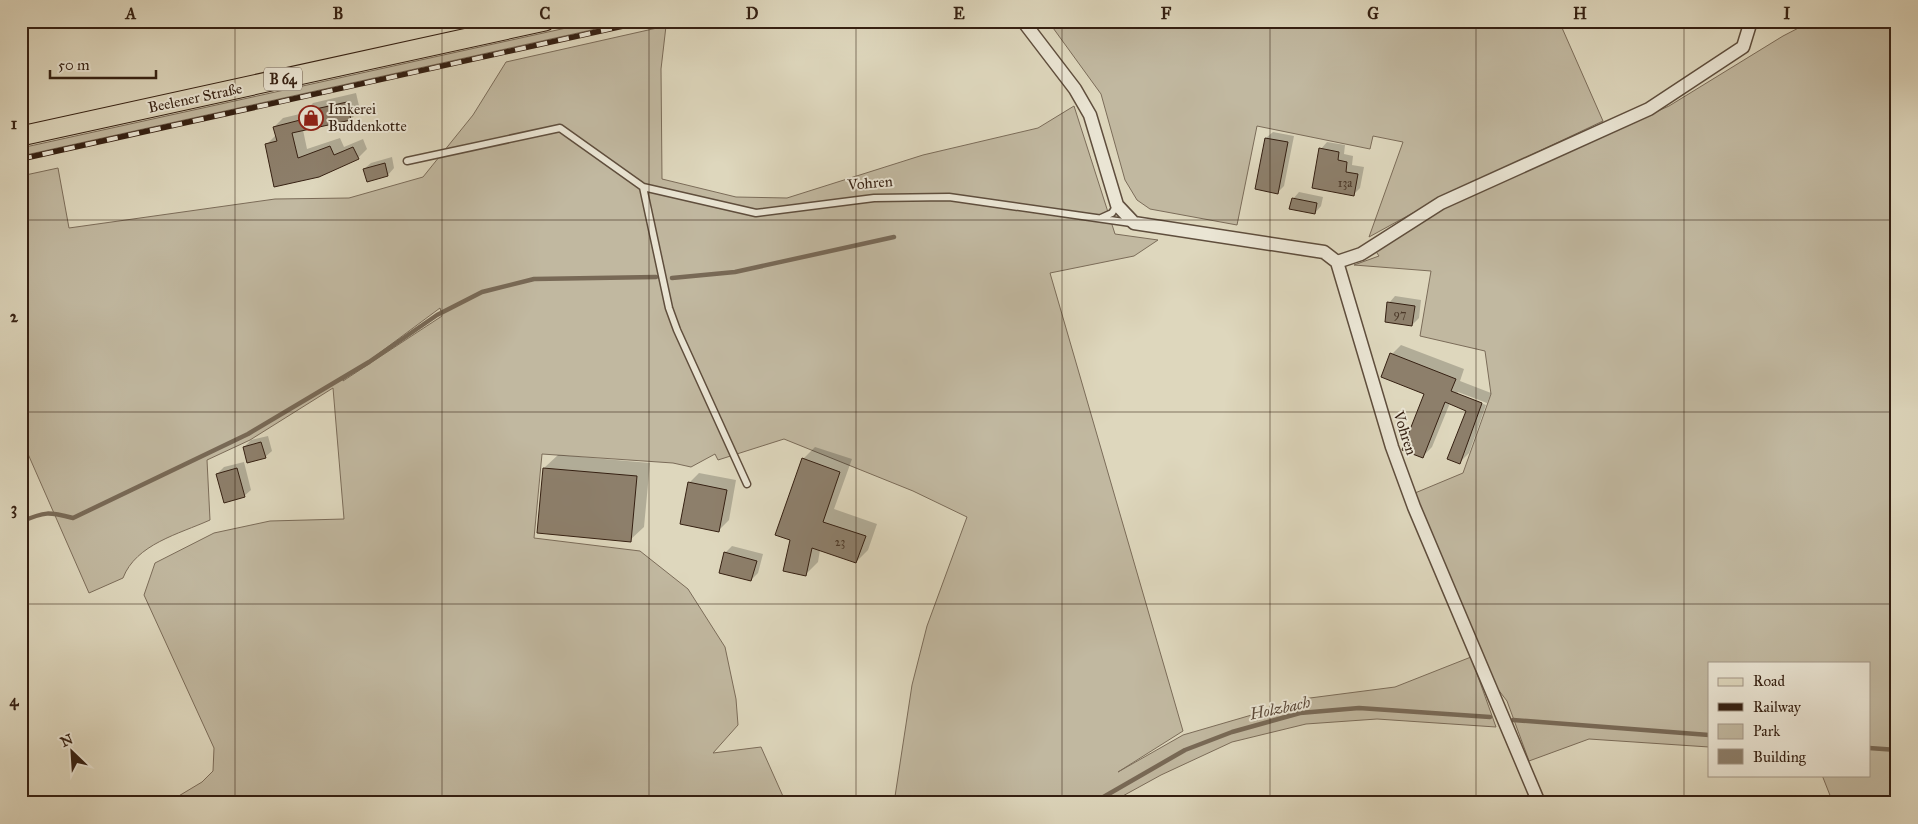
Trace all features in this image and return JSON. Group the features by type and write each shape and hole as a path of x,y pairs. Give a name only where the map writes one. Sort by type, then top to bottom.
{"main road":[{"name":"Beelener Straße","path":"21,136 545,21"}],"street":[{"path":"1023,21 1075,89 1090,115 1117,205 1134,223"},
{"path":"1337,262 1361,254 1441,204 1649,109 1743,47 1751,21"},
{"name":"Vohren","path":"1134,223 1324,252 1337,262 1376,396 1408,490 1539,803"}],"lane":[{"path":"407,161 560,128 643,187 670,308 677,330 747,484"},
{"name":"Vohren","path":"643,187 756,213 874,198 914,196 949,197 1134,223"},
{"path":"1101,218 1112,213 1117,205"}],"green space":[{"path":"598,21 632,21 21,156 21,148"},
{"path":"1048,21 1559,21 1603,121 1440,198 1369,237 1403,142 1373,136 1370,149 1257,126 1237,225 1150,209 1137,200 1125,180 1101,94"},
{"path":"1812,21 1897,21 1897,803 1833,803 1822,776 1870,776 1870,662 1708,662 1708,747 1589,739 1529,761 1507,701 1497,688 1415,493 1463,473 1491,394 1485,351 1420,336 1431,271 1354,265 1379,256 1375,250 1440,209 1669,106 1783,36"},
{"path":"666,26 661,69 662,179 736,197 787,198 923,155 1038,128 1074,106 1115,234 1158,240 1134,256 1050,273 1183,731 1118,772 1183,735 1310,698 1395,687 1471,657 1496,727 1377,719 1306,724 1232,742 1161,775 1110,803 894,803 912,685 927,626 967,517 913,491 784,439 718,460 715,454 691,467 673,463 542,454 534,538 640,551 688,589 725,647 736,699 738,725 713,753 761,747 786,803 167,803 202,782 213,771 214,748 144,595 155,563 214,533 270,521 344,519 333,388 250,440 207,460 210,520 148,548 129,566 123,578 89,593 21,438 21,176 58,168 69,228 275,199 349,198 423,177 473,115 506,62","holes":["440,308 442,316 343,381"]}],"building":[{"path":"347,102 351,120 292,133 298,158 330,146 334,155 353,147 359,159 319,177 274,187 265,144 277,141 273,127 304,119 302,112"},
{"path":"1265,138 1288,142 1278,194 1255,189"},
{"path":"1319,148 1339,152 1338,160 1347,162 1346,172 1358,174 1354,196 1312,188"},
{"path":"385,163 388,176 367,182 363,169"},
{"path":"1292,198 1317,203 1315,214 1289,209"},
{"path":"1387,302 1415,306 1412,326 1385,322"},
{"path":"1390,353 1456,379 1451,391 1482,403 1460,464 1447,459 1466,411 1445,402 1423,458 1402,450 1424,394 1381,377"},
{"path":"261,442 266,458 247,463 243,447"},
{"path":"802,458 840,472 823,522 866,536 856,563 812,548 806,576 783,571 790,540 775,535"},
{"path":"237,468 245,497 224,503 216,474"},
{"path":"543,468 637,476 631,542 537,533"},
{"path":"688,482 727,490 719,532 680,524"},
{"path":"724,552 757,561 751,581 719,573"}],"waterway":[{"path":"672,278 735,272 894,237"},
{"path":"21,522 42,514 73,518 248,434 369,362 437,315 482,292 534,279 656,277"},
{"name":"Holzbach","path":"1093,803 1185,750 1232,732 1300,713 1359,708 1490,717"},
{"name":"Holzbach","path":"1513,720 1708,735"},
{"name":"Holzbach","path":"1870,748 1897,750"}],"railway":[{"path":"21,159 646,21"}],"place":[{"name":"Imkerei Buddenkotte","path":"311,118"}]}
